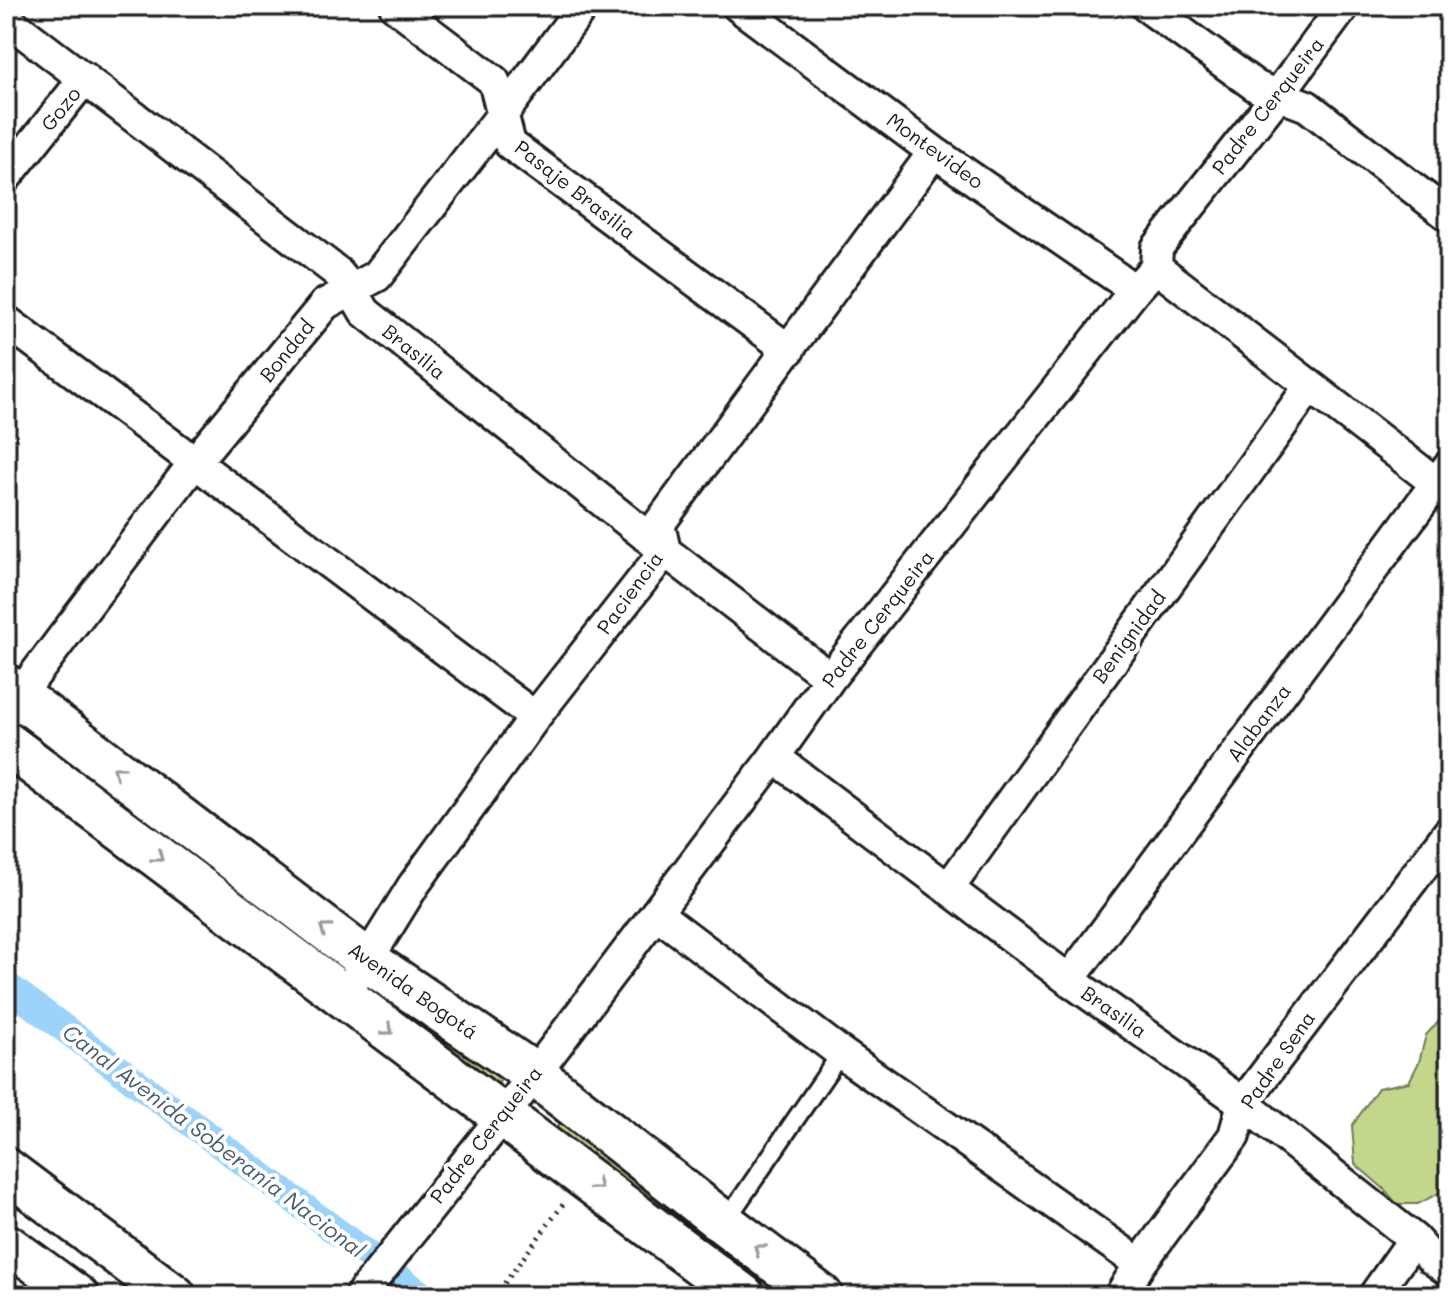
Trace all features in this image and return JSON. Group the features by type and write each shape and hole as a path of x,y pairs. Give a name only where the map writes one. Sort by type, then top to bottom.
{"main road":[{"name":"Avenida Bogotá","path":"11,698 368,961 534,1074 821,1296"},
{"path":"6,743 743,1296"},
{"path":"6,1170 174,1296"}],"street":[{"name":"Pasaje Brasilia","path":"395,6 494,81 510,144 789,350"},
{"name":"Bondad","path":"11,698 194,463 325,304 377,276 583,6"},
{"name":"Montevideo","path":"738,6 934,152 1135,290"},
{"path":"1146,6 1257,87 1307,106 1449,216"},
{"name":"Padre Cerqueira","path":"361,1294 503,1116 830,678 1156,267 1157,248 1344,6"},
{"name":"Brasilia","path":"6,19 337,272 365,312 830,678"},
{"name":"Gozo","path":"6,177 85,78"},
{"name":"Paciencia","path":"342,996 368,961 413,886 535,717 665,551 659,524 934,152"},
{"path":"1156,267 1310,386 1445,480"},
{"path":"6,321 535,717"},
{"name":"Benignidad","path":"948,889 1310,386"},
{"name":"Alabanza","path":"1069,980 1445,480"},
{"name":"Brasilia","path":"774,757 1069,980 1243,1103 1414,1239 1431,1258 1449,1271"},
{"name":"Padre Sena","path":"1120,1296 1234,1136 1243,1103 1449,832"},
{"path":"656,913 841,1053 1140,1264"},
{"path":"1374,1296 1414,1239"},
{"path":"6,1243 79,1296"}],"lane":[{"path":"724,1223 841,1053"}],"path":[{"path":"496,1296 584,1176"}],"green space":[{"path":"376,981 503,1077 490,1094 363,999"},
{"path":"1444,1015 1449,1015 1449,1188 1418,1204 1397,1204 1355,1164 1352,1126 1378,1088 1409,1082 1419,1062 1426,1035"},
{"path":"564,1117 804,1296 768,1296 552,1134"}],"waterway":[{"name":"Canal Avenida Soberanía Nacional","path":"6,985 423,1296"}]}
